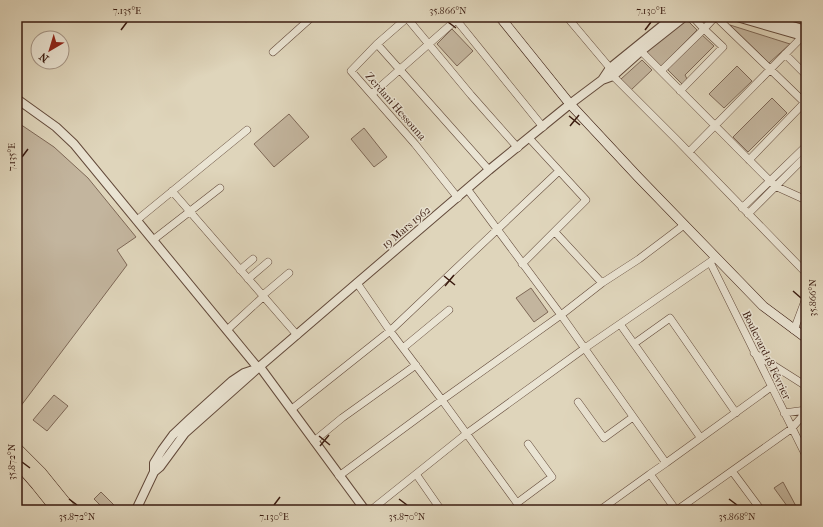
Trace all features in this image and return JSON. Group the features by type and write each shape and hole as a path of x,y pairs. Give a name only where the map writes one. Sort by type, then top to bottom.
{"highway":[{"path":"17,449 41,473 71,510"},
{"path":"17,462 57,510"}],"main road":[{"path":"500,17 570,104 684,225 713,260 763,306 806,338"}],"street":[{"path":"273,52 312,17"},
{"path":"567,17 612,72 806,273"},
{"path":"612,72 679,17"},
{"path":"680,91 723,47 693,17"},
{"path":"661,71 715,17 805,101 749,160"},
{"path":"737,17 805,33"},
{"path":"762,17 805,33"},
{"path":"777,22 788,17"},
{"path":"408,18 471,95 518,148"},
{"name":"Zerdani Hessouna","path":"408,18 378,44 351,71 415,144 458,198"},
{"path":"372,94 429,45 455,19 499,71 543,127"},
{"path":"689,152 805,33"},
{"path":"378,44 400,71 489,170"},
{"path":"639,49 772,184 806,200"},
{"path":"785,54 806,75"},
{"name":"19 Mars 1962","path":"136,510 154,472 160,467 185,433 259,367 468,190 489,170 612,72"},
{"path":"17,99 56,127 72,141 259,367 292,409 365,510"},
{"path":"137,220 247,130"},
{"path":"522,264 586,200 529,138"},
{"path":"748,214 772,184 806,146"},
{"path":"742,208 806,156"},
{"path":"292,409 390,331 559,171"},
{"path":"153,240 220,188"},
{"path":"468,190 585,348 666,463"},
{"path":"172,191 297,335"},
{"path":"340,476 442,400 561,315 602,283 639,259 684,225"},
{"path":"555,232 602,283"},
{"path":"240,270 253,259"},
{"path":"371,510 466,434 585,348 713,260"},
{"name":"Boulevard 18 Février","path":"713,260 754,353 806,456"},
{"path":"248,279 268,262"},
{"path":"227,330 288,273"},
{"path":"357,283 390,331 517,504 552,477 528,444"},
{"path":"794,330 806,298"},
{"path":"403,348 449,310"},
{"path":"634,343 670,318 736,413"},
{"path":"620,324 700,437"},
{"path":"754,353 806,386"},
{"path":"314,441 342,418 416,365"},
{"path":"600,510 771,387"},
{"path":"578,402 604,438 633,417"},
{"path":"784,413 806,411"},
{"path":"650,474 677,510 791,428 806,411"},
{"path":"732,471 760,510"},
{"path":"416,474 441,510"}],"shaded area":[{"path":"685,21 689,22 697,30 659,69 644,53"},
{"path":"730,25 790,44 769,63"},
{"path":"452,29 473,51 457,66 437,44"},
{"path":"701,34 714,46 685,75 687,79 682,84 668,70 668,68"},
{"path":"642,60 652,70 631,90 621,79"},
{"path":"737,66 752,81 724,108 709,94"},
{"path":"772,98 787,113 748,152 733,137"},
{"path":"289,114 309,137 274,167 254,144"},
{"path":"17,122 54,147 88,178 136,237 117,250 127,265 17,411"},
{"path":"364,128 387,157 374,167 351,139"},
{"path":"531,288 548,312 534,322 516,298"},
{"path":"54,395 68,406 47,431 33,420"},
{"path":"783,482 797,508 795,510 790,510 774,488"},
{"path":"101,492 117,508 114,510 105,510 94,499"}]}
